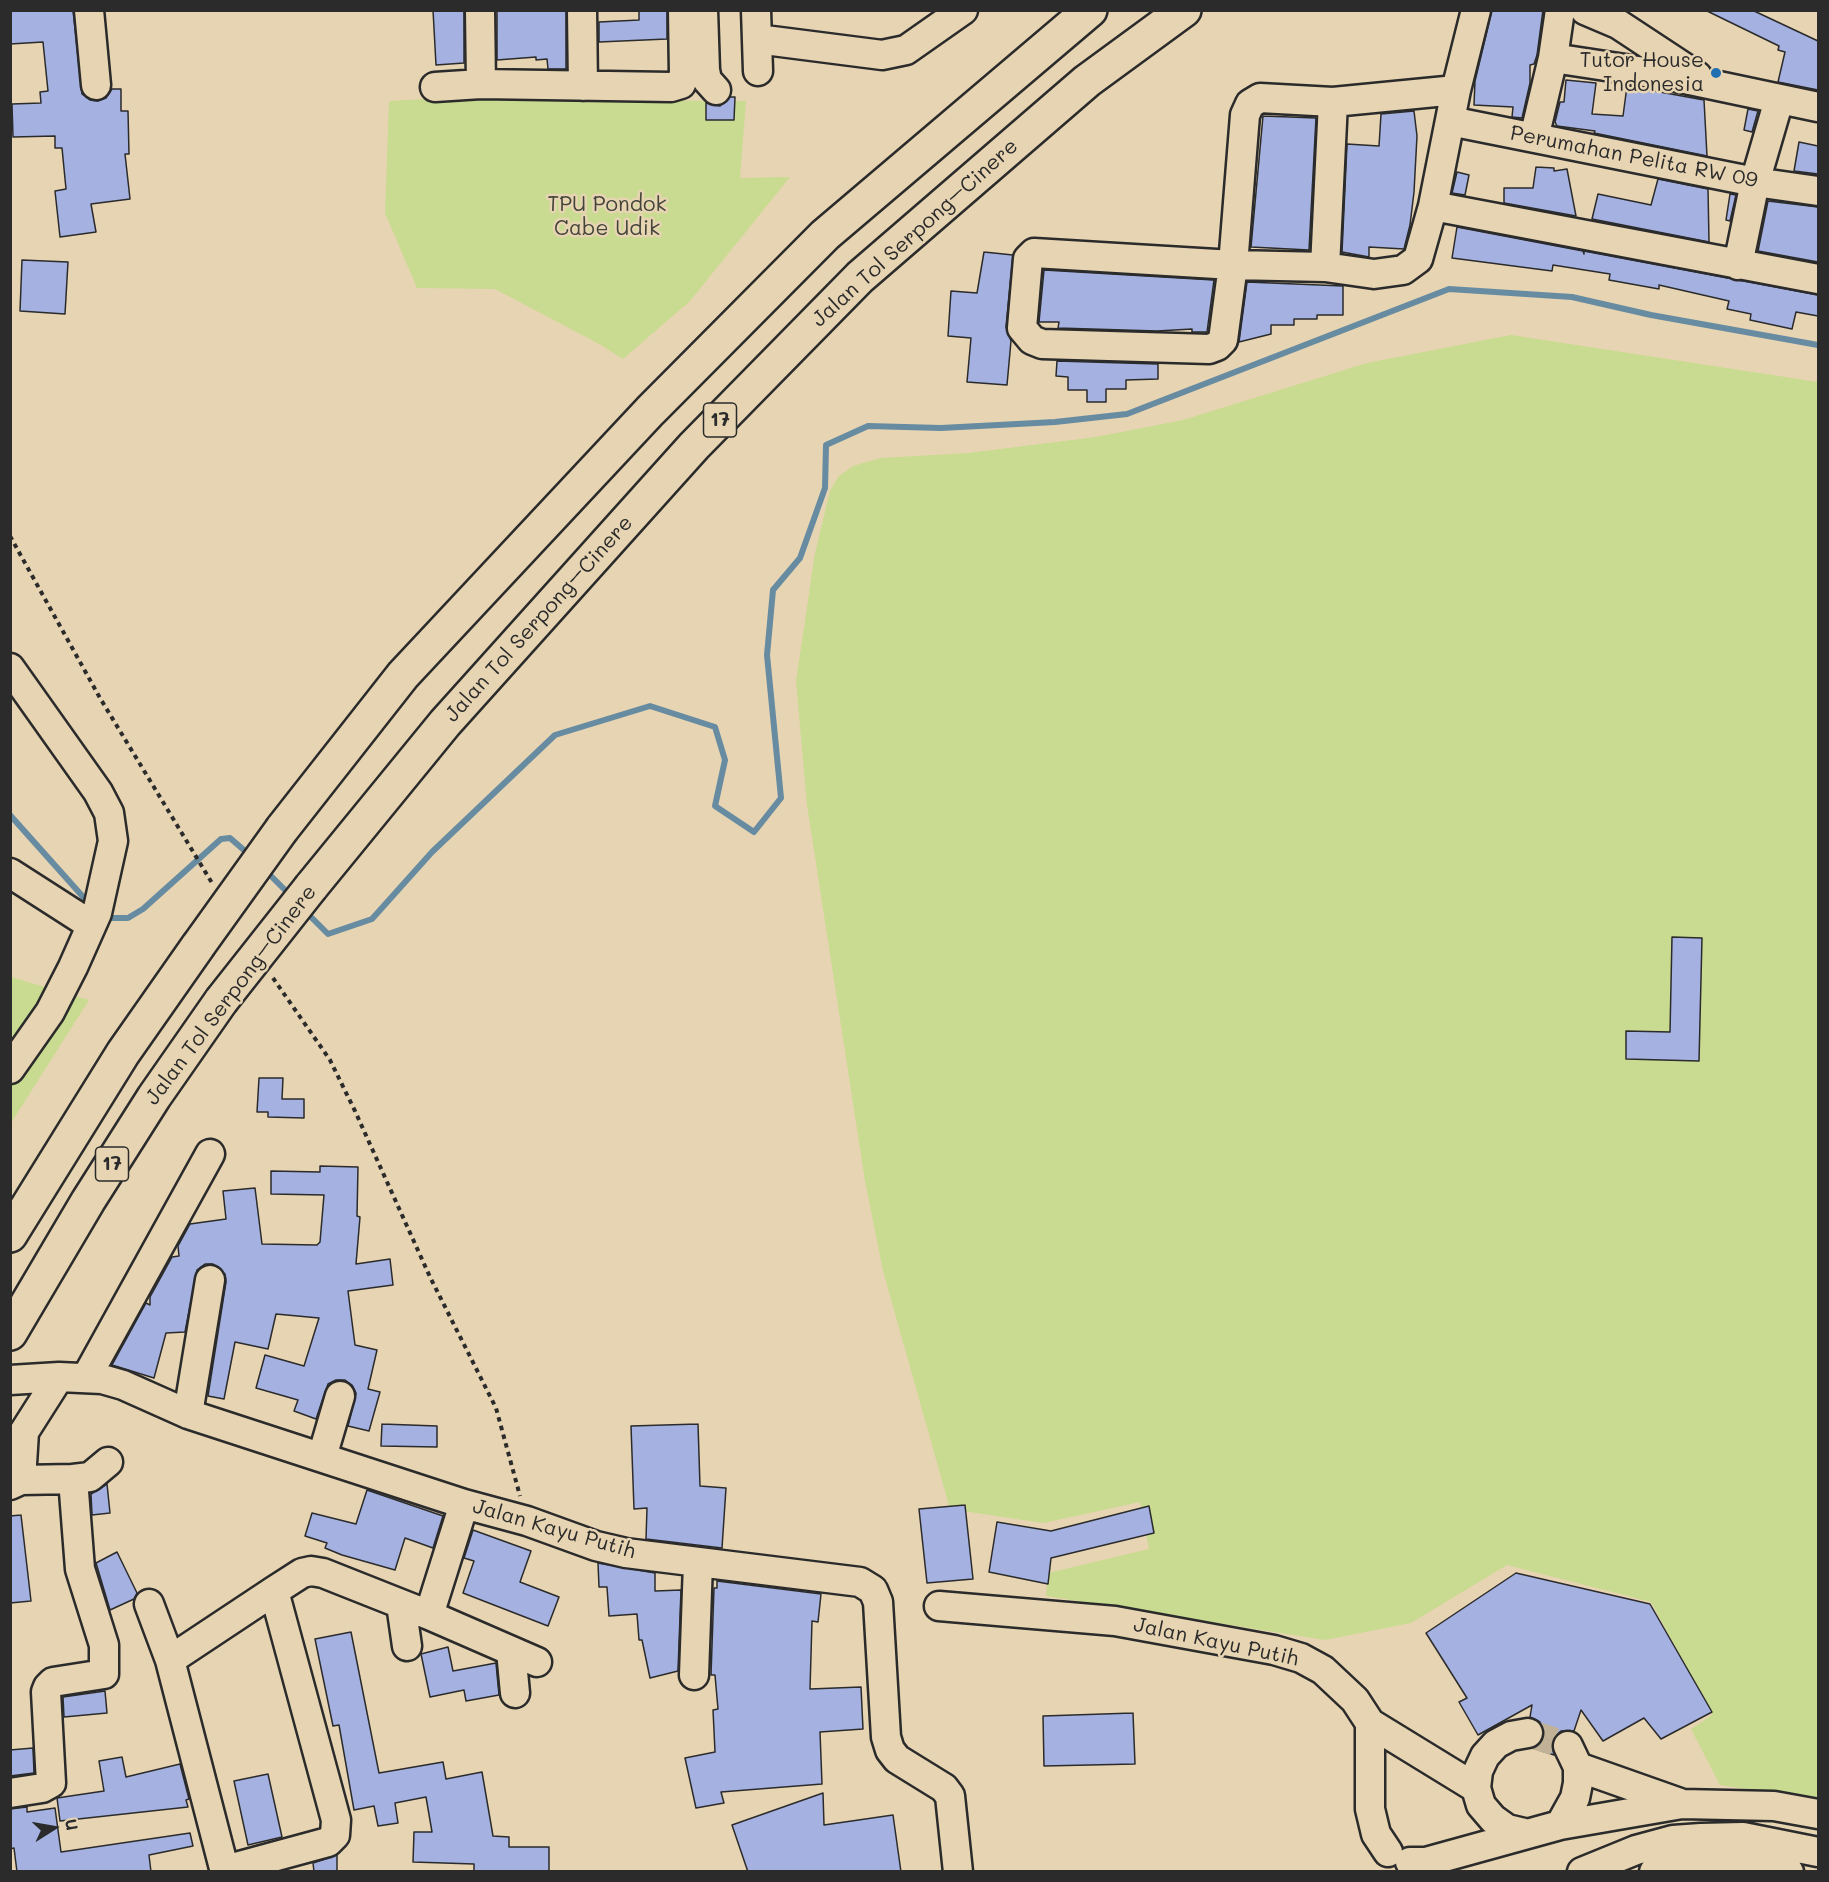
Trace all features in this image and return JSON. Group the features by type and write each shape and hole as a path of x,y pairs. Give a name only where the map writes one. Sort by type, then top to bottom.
{"highway":[{"name":"17","path":"10,1235 123,1053 198,946 282,830 403,675 658,402 825,235 1090,10"},
{"name":"Jalan Tol Serpong–Cinere","path":"10,1333 88,1201 154,1097 221,1001 445,723 655,489 852,286 1087,81 1184,10"}],"street":[{"path":"89,10 96,85"},
{"path":"480,10 481,84"},
{"path":"582,10 583,86"},
{"path":"435,87 481,84 671,87 681,84 684,76 683,10"},
{"path":"703,10 705,70 707,80 716,90"},
{"path":"756,10 758,71"},
{"path":"757,39 882,55 906,50 963,10"},
{"path":"1456,90 1333,102 1260,98 1250,104 1245,115 1233,265 1223,340 1217,346 1209,349 1042,344 1032,340 1022,328 1028,259 1035,253 1233,265 1325,267 1374,274 1403,270 1418,259 1433,206 1456,90 1476,10"},
{"path":"1534,138 1553,58 1560,10"},
{"path":"1586,10 1618,24 1709,84"},
{"path":"1553,58 1671,76 1818,107"},
{"path":"1738,265 1755,182 1779,100"},
{"path":"1325,267 1333,102"},
{"name":"Perumahan Pelita RW 09","path":"1450,121 1755,182 1818,191"},
{"path":"1433,206 1818,279"},
{"path":"10,668 98,792 109,813 113,841 91,925 50,1012 10,1069"},
{"path":"10,873 91,925"},
{"path":"108,1462 90,1477 16,1482 24,1432 64,1377 210,1154"},
{"path":"188,1414 210,1280"},
{"name":"Jalan Kayu Putih","path":"10,1380 64,1377 123,1384 188,1414 464,1504 526,1521 596,1546 698,1563 860,1582 873,1590 878,1602 886,1737 897,1759 944,1788 950,1796 958,1872"},
{"path":"322,1457 340,1396"},
{"path":"10,1793 42,1788 51,1784 46,1692 48,1686 53,1682 100,1677 104,1674 104,1645 80,1569 73,1479"},
{"path":"429,1615 464,1504"},
{"path":"694,1675 698,1563"},
{"path":"170,1660 302,1573 311,1571 323,1573 429,1615 537,1662"},
{"path":"149,1604 170,1660 225,1871 328,1842 335,1835 336,1820 274,1591"},
{"path":"401,1604 407,1646"},
{"name":"Jalan Kayu Putih","path":"939,1606 1115,1621 1274,1650 1301,1658 1323,1670 1355,1700 1370,1723"},
{"path":"512,1651 515,1693"},
{"path":"1370,1723 1476,1788"},
{"path":"1370,1723 1370,1809 1376,1834 1399,1857 1426,1862 1524,1833 1682,1804 1774,1806 1818,1814"},
{"path":"1524,1833 1507,1829 1492,1819 1481,1804 1476,1788 1478,1771 1485,1756 1496,1744 1511,1736 1528,1733"},
{"path":"1560,1825 1575,1798 1573,1757 1682,1804"},
{"path":"1582,1872 1636,1850 1673,1840 1743,1837 1818,1852"},
{"path":"1654,1872 1690,1862 1742,1862 1789,1872"}],"path":[{"path":"10,536 100,698 213,885"},
{"path":"267,969 330,1060 356,1111 430,1277 496,1408 526,1521"}],"green space":[{"name":"TPU Pondok Cabe Udik","path":"426,99 746,101 740,178 790,177 690,301 623,359 495,289 417,288 385,213 389,101"},
{"path":"1511,335 1818,382 1818,1799 1720,1785 1691,1729 1712,1715 1651,1602 1507,1565 1411,1623 1325,1640 1046,1596 1048,1573 1149,1549 1140,1502 1043,1523 950,1509 883,1271 865,1181 807,805 796,681 815,553 830,491 838,477 853,466 881,458 968,453 1096,437 1183,420 1367,363"},
{"path":"11,977 89,1000 11,1123"}],"building":[{"path":"10,10 73,10 82,94 90,100 98,101 106,98 112,89 121,89 121,111 128,111 129,154 125,154 130,199 91,204 96,232 60,237 55,191 66,189 62,148 55,148 55,136 13,137 12,104 41,103 40,92 48,91 43,42 10,44"},
{"path":"433,10 464,10 464,63 436,65"},
{"path":"497,10 566,10 566,69 548,69 547,59 536,60 536,57 497,60"},
{"path":"639,10 667,10 667,39 599,42 599,22 639,20"},
{"path":"1492,10 1543,10 1537,55 1534,64 1530,65 1530,83 1522,118 1512,117 1513,107 1474,105 1475,81"},
{"path":"1705,10 1752,10 1818,41 1818,90 1778,82 1785,52 1778,50 1779,46"},
{"path":"1566,80 1596,83 1592,114 1623,116 1627,86 1704,100 1707,156 1594,133 1595,131 1557,126 1555,122 1560,102 1564,102"},
{"path":"730,97 735,97 734,120 706,120 706,103 720,106"},
{"path":"1748,109 1758,111 1752,132 1744,130"},
{"path":"1414,111 1417,136 1414,192 1404,249 1369,247 1369,257 1342,252 1347,144 1379,146 1381,114"},
{"path":"1263,116 1316,118 1309,250 1251,247"},
{"path":"1799,142 1818,146 1818,174 1794,171"},
{"path":"1536,167 1554,168 1554,171 1567,169 1576,216 1504,203 1504,188 1533,188"},
{"path":"1457,172 1469,175 1465,195 1452,193"},
{"path":"1658,179 1708,189 1709,242 1592,219 1598,194 1651,205"},
{"path":"1730,194 1736,195 1730,221 1726,220"},
{"path":"1768,201 1818,207 1818,262 1758,251"},
{"path":"1457,227 1583,251 1584,254 1584,251 1818,295 1818,316 1796,312 1792,329 1750,320 1751,314 1727,309 1729,301 1659,285 1659,289 1609,280 1610,274 1553,265 1552,271 1452,258"},
{"path":"984,252 1013,255 1006,327 1011,341 1007,385 967,382 971,338 948,336 951,291 977,293"},
{"path":"22,260 68,262 65,314 20,311"},
{"path":"1044,270 1214,280 1207,332 1192,332 1192,329 1157,331 1058,328 1059,322 1039,322"},
{"path":"1247,282 1343,286 1343,315 1317,315 1317,319 1294,319 1294,325 1271,325 1271,334 1239,342"},
{"path":"1057,361 1158,364 1158,379 1126,380 1126,389 1106,389 1106,402 1087,402 1087,390 1068,390 1068,377 1056,376"},
{"path":"1672,937 1702,938 1699,1061 1626,1059 1626,1031 1670,1032"},
{"path":"259,1078 283,1078 282,1099 304,1099 304,1118 268,1117 268,1112 257,1112"},
{"path":"320,1166 358,1167 357,1216 360,1217 356,1264 390,1259 393,1285 348,1291 355,1345 377,1350 368,1389 380,1392 369,1431 348,1426 356,1393 352,1385 345,1380 336,1380 328,1384 316,1419 294,1411 298,1400 256,1388 265,1355 304,1366 319,1318 276,1314 268,1349 235,1342 224,1399 208,1396 226,1282 225,1274 213,1264 205,1264 197,1270 185,1332 166,1333 154,1378 112,1365 146,1303 150,1305 150,1297 172,1257 179,1256 178,1246 190,1224 226,1219 223,1191 255,1188 262,1244 317,1245 320,1242 324,1195 271,1194 271,1171 320,1172"},
{"path":"382,1424 437,1426 437,1447 381,1446"},
{"path":"698,1424 700,1486 726,1488 722,1548 646,1539 647,1508 634,1509 631,1426"},
{"path":"107,1484 110,1513 92,1515 91,1494"},
{"path":"367,1490 443,1516 433,1548 405,1538 395,1570 342,1555 325,1548 327,1543 305,1536 312,1513 356,1524"},
{"path":"965,1505 973,1579 927,1583 919,1509"},
{"path":"1149,1506 1154,1533 1051,1558 1048,1584 989,1572 997,1522 1051,1531"},
{"path":"21,1515 31,1601 10,1603 10,1516"},
{"path":"473,1530 531,1551 520,1582 559,1597 548,1626 463,1593 474,1561 464,1558"},
{"path":"117,1552 137,1593 134,1599 110,1610 96,1563"},
{"path":"598,1563 655,1573 655,1591 681,1590 678,1671 650,1678 642,1640 639,1640 637,1614 609,1616 607,1587 599,1587"},
{"path":"1516,1573 1650,1604 1712,1712 1661,1739 1644,1718 1603,1741 1581,1710 1574,1731 1561,1731 1554,1737 1552,1745 1554,1755 1533,1748 1543,1739 1544,1731 1540,1722 1530,1717 1532,1705 1478,1735 1459,1702 1467,1698 1426,1633"},
{"path":"717,1581 821,1594 818,1622 812,1621 810,1689 861,1687 863,1729 820,1732 822,1784 721,1792 724,1803 696,1808 685,1758 715,1752 713,1710 718,1709 715,1675 711,1675 714,1588 717,1588"},
{"path":"351,1632 379,1773 443,1762 446,1779 482,1772 493,1836 509,1837 509,1847 549,1847 549,1872 474,1872 474,1864 413,1862 414,1832 432,1832 426,1797 395,1803 398,1823 378,1826 374,1806 354,1810 339,1725 333,1726 315,1639"},
{"path":"448,1647 453,1671 496,1663 499,1695 466,1701 464,1690 430,1697 421,1654"},
{"path":"105,1691 107,1713 64,1717 63,1697"},
{"path":"1133,1713 1135,1764 1044,1766 1043,1716"},
{"path":"33,1748 34,1773 10,1776 10,1750"},
{"path":"122,1757 126,1777 180,1764 189,1799 186,1800 188,1807 60,1821 57,1798 104,1791 99,1761"},
{"path":"268,1774 282,1837 248,1845 234,1781"},
{"path":"823,1793 824,1825 893,1815 901,1872 748,1872 732,1825"},
{"path":"27,1807 27,1812 55,1808 61,1852 190,1833 193,1846 149,1855 151,1872 17,1872 14,1848 10,1849 10,1809"},
{"path":"337,1855 337,1872 314,1872 313,1863"}],"waterway":[{"path":"305,911 328,934 372,919 432,852 555,735 650,706 715,727 725,760 715,806 754,832 781,798 767,655 773,590 800,558 825,488 826,445 868,426 941,428 1055,422 1127,414 1449,289 1572,297 1651,315 1818,345"},
{"path":"10,815 85,899"},
{"path":"106,918 128,918 143,909 221,839 230,838 252,857"},
{"path":"265,870 292,897"}],"tunnel":[{"path":"1528,1733 1568,1746"}],"place":[{"name":"Tutor House Indonesia","path":"1716,73"}]}
